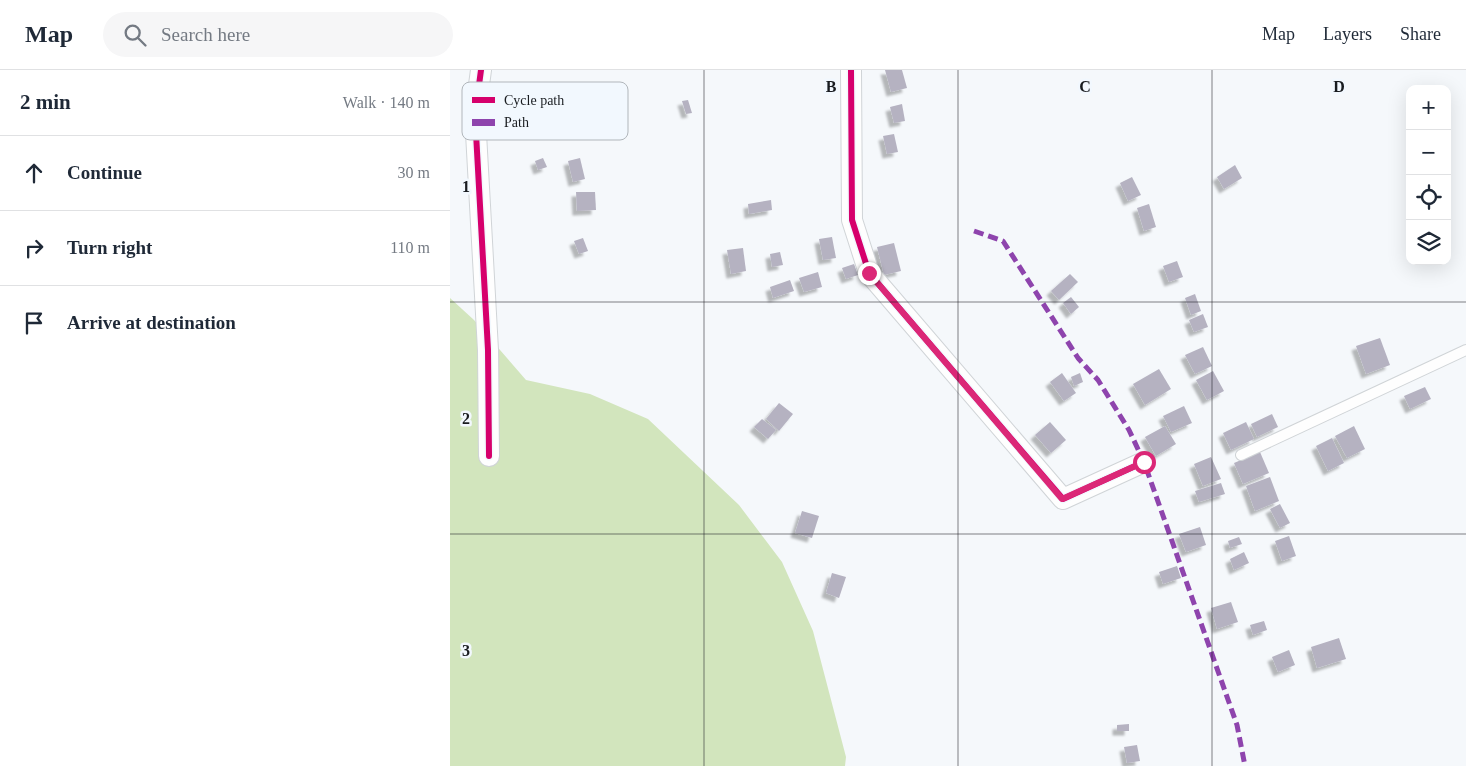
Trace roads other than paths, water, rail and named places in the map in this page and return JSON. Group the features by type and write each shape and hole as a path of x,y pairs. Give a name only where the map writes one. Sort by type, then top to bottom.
{"street":[{"path":"851,70 852,220 869,273 1062,499 1144,462"},
{"path":"476,140 488,350 489,456"}],"lane":[{"path":"1241,455 1466,350"}]}
